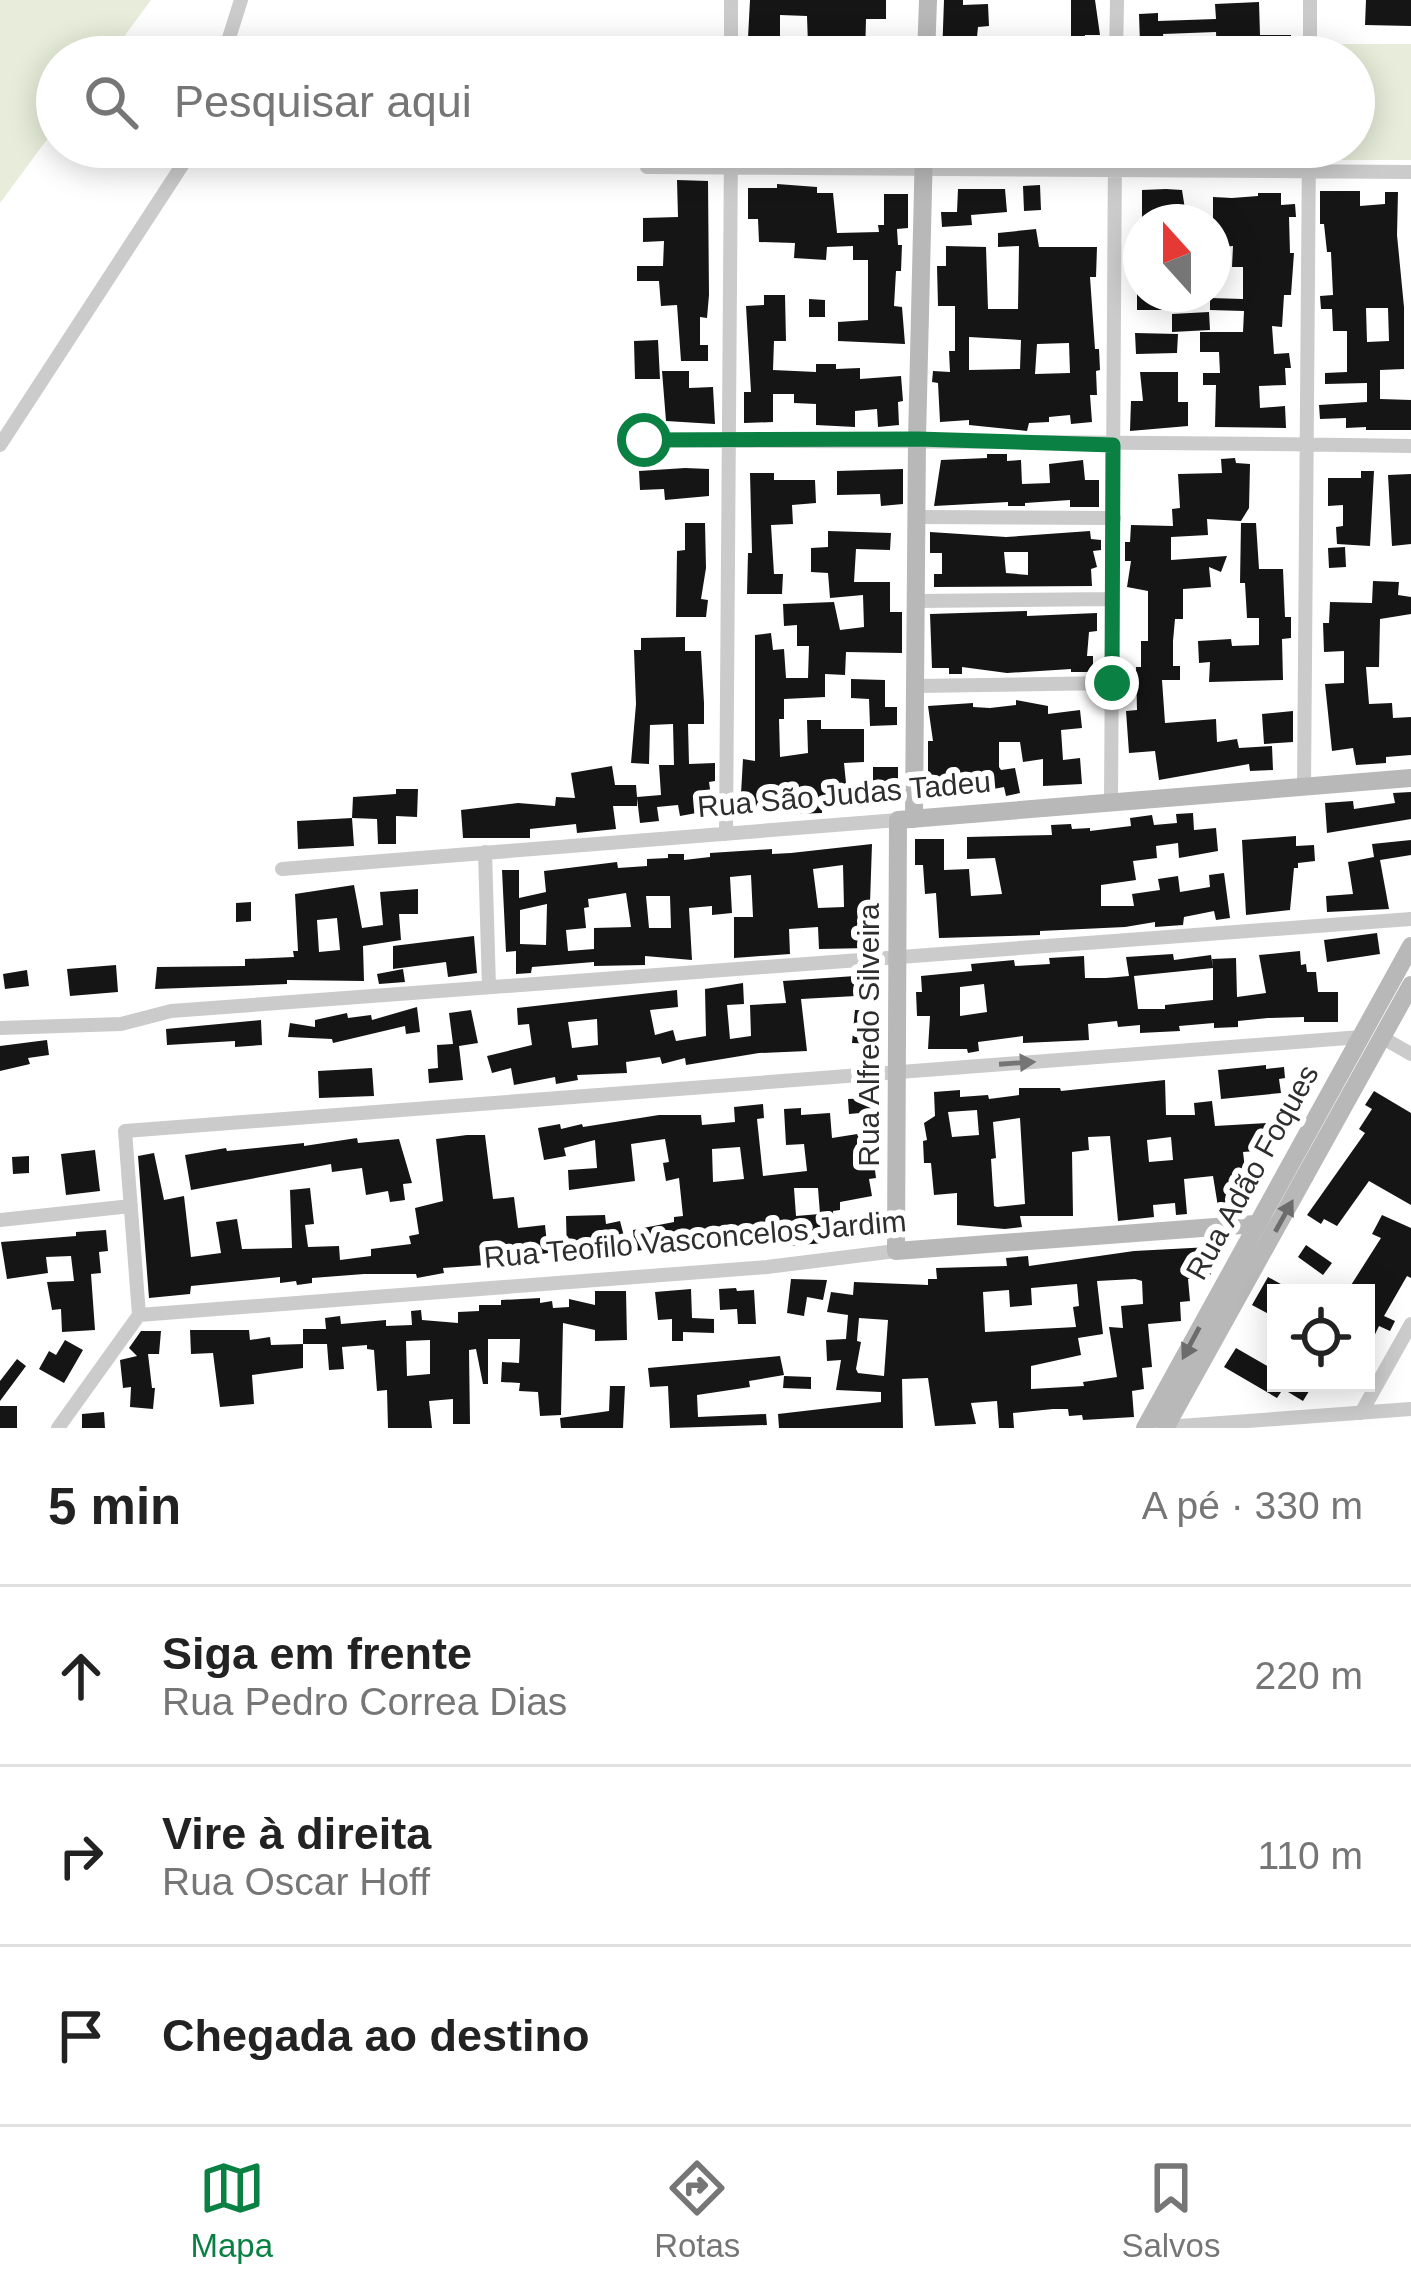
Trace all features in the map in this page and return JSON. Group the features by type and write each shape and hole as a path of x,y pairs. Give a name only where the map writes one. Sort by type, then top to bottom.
{"street":[{"path":"231,36 242,0"},
{"path":"731,0 731,36"},
{"path":"927,36 928,0"},
{"path":"1116,36 1117,0"},
{"path":"1310,0 1310,36"},
{"path":"0,445 180,168"},
{"path":"675,168 1411,172"},
{"path":"1111,802 1114,168"},
{"path":"1304,787 1309,168"},
{"name":"Rua Alfredo Silveira","path":"896,1251 901,959 916,686 924,169"},
{"path":"726,834 731,170"},
{"path":"644,440 1411,446"},
{"path":"917,517 1114,518"},
{"path":"917,601 1112,598"},
{"path":"916,686 1112,683"},
{"name":"Rua São Judas Tadeu","path":"282,869 1411,778"},
{"path":"485,852 489,987"},
{"path":"0,1028 121,1024 171,1011 1411,919"},
{"name":"Rua Adão Foques","path":"1145,1428 1411,946"},
{"name":"Rua Adão Foques","path":"1166,1427 1411,985"},
{"path":"58,1428 140,1315 125,1131 1361,1037"},
{"path":"1383,1038 1411,1054"},
{"path":"0,1220 131,1206"},
{"name":"Rua Teofilo Vasconcelos Jardim","path":"140,1315 1255,1224"},
{"path":"1361,1413 1411,1324"},
{"path":"1166,1427 1411,1409"}],"green space":[{"path":"0,0 151,0 124,36 36,36 36,154 0,203"},
{"path":"1375,44 1411,44 1411,160 1375,160"}],"building":[{"path":"750,0 886,0 886,19 866,19 866,36 808,36 807,16 780,15 780,36 748,36"},
{"path":"944,0 988,4 989,26 978,27 977,36 943,36"},
{"path":"1071,0 1095,0 1100,35 1071,36"},
{"path":"1366,0 1411,0 1411,26 1365,25"},
{"path":"1259,2 1260,35 1291,36 1216,36 1216,32 1140,36 1139,14 1158,13 1158,21 1216,19 1215,4"},
{"path":"677,180 708,181 709,295 707,318 700,317 700,345 708,345 708,361 681,361 677,305 661,306 659,281 637,281 637,266 663,266 664,241 643,242 643,218 678,217"},
{"path":"777,184 833,193 837,233 879,232 878,225 884,225 884,194 908,194 908,228 897,229 901,271 896,271 894,306 902,307 905,344 838,341 838,322 868,320 868,260 853,260 853,246 827,247 826,260 794,258 795,243 759,242 758,219 748,219 748,188 777,188"},
{"path":"1040,185 1041,210 1024,211 1023,186"},
{"path":"958,189 1005,189 1007,212 971,215 972,225 942,227 941,212 957,212"},
{"path":"1142,190 1182,190 1184,204 1142,204"},
{"path":"1320,191 1360,191 1360,206 1385,204 1385,192 1398,192 1404,369 1380,370 1380,399 1411,400 1411,430 1346,428 1346,418 1320,419 1319,405 1367,402 1367,383 1325,384 1325,373 1347,372 1347,331 1333,331 1332,309 1321,309 1320,296 1333,295 1331,252 1327,252 1324,224 1320,224","holes":["1366,308 1388,308 1389,341 1367,342"]},
{"path":"1281,193 1281,205 1295,204 1296,217 1289,217 1290,253 1294,253 1291,295 1284,295 1282,327 1272,326 1274,354 1289,353 1291,368 1285,368 1286,385 1259,386 1260,408 1285,406 1286,428 1215,427 1216,385 1203,385 1203,373 1220,373 1219,352 1200,352 1200,332 1243,332 1244,311 1231,311 1231,299 1243,299 1243,267 1232,267 1231,204 1213,204 1213,197"},
{"path":"1036,229 1039,247 1097,247 1096,277 1090,277 1100,370 1096,371 1097,395 1090,395 1092,422 1071,424 1070,415 1049,417 1049,422 1029,423 1027,431 969,425 969,420 940,422 933,371 950,372 955,306 938,306 937,266 946,266 946,246 986,247 988,309 1018,309 1019,246 998,247 998,233","holes":["969,337 1021,340 1020,369 969,370","1069,343 1070,373 1035,374 1037,344"]},
{"path":"764,295 785,295 786,341 774,341 773,370 816,372 816,364 836,364 836,369 860,368 860,379 901,376 899,425 878,427 877,409 855,411 855,427 816,425 816,404 794,403 794,394 773,394 773,422 744,423 744,392 751,392 746,306 764,305"},
{"path":"809,299 825,300 825,317 809,317"},
{"path":"1209,312 1210,330 1172,332 1172,314"},
{"path":"1135,333 1178,334 1177,353 1136,354"},
{"path":"658,340 660,379 635,379 634,341"},
{"path":"662,371 689,371 689,388 713,387 715,424 666,421"},
{"path":"1140,372 1178,372 1178,402 1188,402 1188,426 1130,431 1131,401 1143,401"},
{"path":"987,454 1021,460 1022,484 1050,483 1049,464 1083,460 1085,480 1099,480 1099,507 1070,507 1070,500 1025,506 1008,506 1008,502 934,506 941,460 987,458"},
{"path":"1235,458 1236,463 1250,464 1249,508 1241,521 1207,519 1208,535 1171,537 1171,560 1227,556 1221,572 1209,567 1211,587 1183,589 1183,619 1175,619 1173,641 1173,666 1180,666 1180,680 1162,680 1165,723 1216,719 1217,742 1237,739 1239,748 1272,746 1273,770 1250,771 1249,764 1159,780 1155,751 1129,753 1126,711 1137,710 1136,667 1141,667 1141,641 1148,641 1148,591 1127,587 1131,561 1125,561 1125,542 1130,542 1131,525 1173,526 1172,509 1180,508 1178,474 1222,473 1221,459"},
{"path":"709,469 709,496 665,500 664,489 640,490 639,471"},
{"path":"903,469 903,504 881,506 880,494 837,495 837,471"},
{"path":"1361,471 1374,471 1370,546 1337,544 1343,505 1328,506 1328,478 1361,478"},
{"path":"750,473 774,473 774,480 815,480 816,503 792,505 793,524 771,525 774,574 783,574 782,594 747,594 748,553 752,553"},
{"path":"1411,474 1411,544 1392,546 1388,475"},
{"path":"685,523 705,523 701,599 708,600 706,617 676,617 677,551 685,550"},
{"path":"1241,523 1256,523 1259,569 1283,569 1291,638 1282,639 1283,680 1209,682 1210,662 1199,663 1198,641 1231,639 1232,646 1259,645 1259,618 1247,618 1245,583 1240,583"},
{"path":"828,531 891,533 890,550 856,549 854,582 890,582 890,612 902,612 902,653 846,652 845,675 825,674 825,697 784,699 784,719 779,719 780,757 808,753 807,720 821,720 821,729 864,729 864,762 844,763 848,803 822,805 822,813 796,814 796,808 740,811 743,759 755,761 755,635 771,633 773,650 784,649 786,678 808,678 809,646 797,646 797,625 784,626 783,604 834,602 840,630 864,627 863,595 830,598 828,573 811,572 811,548 828,547"},
{"path":"1090,531 1091,539 1101,540 1101,550 1093,551 1097,567 1091,569 1092,586 934,587 934,574 942,574 942,553 930,553 930,532 1006,537","holes":["1004,552 1028,552 1028,575 1006,573"]},
{"path":"1345,547 1346,567 1329,568 1328,548"},
{"path":"1373,581 1399,582 1398,595 1411,597 1411,614 1380,619 1379,667 1366,667 1369,704 1392,703 1393,718 1411,717 1411,755 1356,765 1353,748 1332,751 1325,684 1344,683 1344,651 1324,652 1323,623 1329,623 1330,602 1372,603"},
{"path":"1027,611 1027,616 1097,613 1097,631 1089,632 1087,656 1093,656 1093,672 1007,673 962,667 962,674 949,674 949,668 932,668 930,614"},
{"path":"685,637 685,651 701,651 704,703 704,724 688,724 689,764 715,763 715,781 709,782 713,810 680,816 678,805 657,807 659,821 640,823 637,798 637,806 613,806 616,829 577,833 576,824 530,829 530,838 463,838 461,810 518,803 555,806 556,797 575,798 571,773 612,766 615,785 636,785 637,797 661,795 659,765 674,765 673,724 650,725 649,764 631,763 634,650 641,650 641,638"},
{"path":"851,679 885,680 885,707 897,707 897,725 870,726 869,699 851,698"},
{"path":"1016,700 1048,706 1048,714 1080,710 1082,728 1061,730 1063,760 1080,758 1082,784 1043,786 1043,759 1023,762 1020,742 999,742 999,767 1015,768 1020,793 1006,796 1004,787 936,800 934,779 928,779 928,741 933,741 928,706 973,703 973,707 990,708 1016,705"},
{"path":"1293,711 1293,742 1264,744 1262,714"},
{"path":"873,767 898,767 898,788 873,788"},
{"path":"396,789 418,789 417,817 396,816 396,844 378,844 377,819 352,818 353,797 396,794"},
{"path":"1411,792 1411,819 1327,833 1325,803 1353,801 1354,809 1395,803 1393,793"},
{"path":"1193,813 1194,830 1216,828 1218,851 1179,858 1178,843 1156,846 1157,858 1133,861 1136,880 1101,885 1101,906 1134,906 1132,894 1160,890 1158,879 1178,876 1180,892 1210,887 1209,875 1224,873 1230,918 1216,920 1214,911 1184,917 1183,925 1155,927 1155,922 1040,931 1040,935 939,938 936,893 925,894 923,865 915,865 915,839 944,839 944,870 969,869 971,896 1002,894 995,858 967,859 967,837 1052,835 1051,825 1071,824 1072,829 1090,831 1131,826 1130,818 1152,815 1154,825 1177,823 1176,814"},
{"path":"352,818 354,846 298,849 297,821"},
{"path":"1296,836 1296,846 1314,845 1315,861 1294,868 1290,910 1246,915 1242,840"},
{"path":"1411,840 1411,855 1380,860 1389,909 1327,912 1326,896 1353,894 1348,862 1374,857 1372,844"},
{"path":"872,844 870,903 880,903 881,928 870,928 869,948 819,949 818,927 789,929 790,954 734,958 734,917 753,917 751,875 730,877 732,913 712,915 712,906 689,908 692,960 645,956 645,965 594,966 594,962 532,967 531,973 516,974 516,951 506,952 502,870 519,870 519,898 546,892 544,871 617,862 618,868 647,866 647,859 668,858 668,854 684,854 684,860 710,857 710,853 772,849 772,854","holes":["843,865 844,907 818,908 813,869","626,893 631,927 594,928 594,949 568,951 566,930 586,928 588,899","646,896 670,896 671,928 649,928","547,904 546,945 520,944 520,910"]},
{"path":"354,885 362,928 383,925 380,892 418,889 418,914 399,914 401,940 363,946 364,981 287,980 287,984 155,989 157,967 245,966 245,959 294,957 293,951 298,951 295,894","holes":["337,918 340,950 319,952 317,920"]},
{"path":"251,902 251,921 236,922 236,903"},
{"path":"1377,933 1380,954 1327,962 1324,940"},
{"path":"474,936 477,973 448,977 446,962 393,969 393,946"},
{"path":"1300,951 1301,965 1306,964 1307,972 1316,972 1318,992 1338,992 1338,1022 1268,1018 1238,1021 1238,1027 1214,1028 1214,1023 1140,1033 1140,1025 1118,1027 1117,1021 1088,1024 1089,1040 1023,1043 1023,1036 978,1042 979,1051 968,1053 967,1049 928,1049 930,1016 917,1016 921,976 972,971 971,964 1014,960 1015,966 1050,964 1049,958 1084,956 1085,978 1106,978 1129,976 1126,957 1173,954 1174,960 1211,955 1213,968 1212,959 1236,958 1237,997 1266,993 1259,955","holes":["1213,968 1213,1000 1138,1009 1134,976","984,984 987,1012 960,1016 960,987"]},
{"path":"116,965 118,992 70,996 67,969"},
{"path":"403,969 405,982 379,984 377,974"},
{"path":"27,970 29,986 5,989 3,974"},
{"path":"855,976 856,996 801,999 807,1051 686,1065 685,1058 662,1064 660,1057 626,1062 627,1073 577,1075 578,1080 556,1084 555,1077 514,1085 511,1068 492,1073 487,1056 532,1045 529,1024 518,1025 517,1008 677,990 678,1007 650,1010 655,1035 673,1030 676,1041 706,1036 705,989 743,983 744,1004 727,1005 730,1039 751,1036 750,1005 786,1003 783,981","holes":["597,1019 598,1045 572,1048 568,1022"]},
{"path":"417,1007 420,1032 406,1034 405,1026 333,1043 332,1039 288,1037 290,1023 315,1027 315,1020 347,1013 348,1018 371,1015 372,1020"},
{"path":"471,1010 478,1043 459,1046 463,1080 429,1083 428,1069 438,1068 437,1045 453,1044 449,1013"},
{"path":"855,1010 879,1011 876,1044 852,1043"},
{"path":"261,1020 262,1045 235,1047 235,1041 167,1045 166,1029"},
{"path":"47,1040 49,1055 28,1058 30,1064 0,1071 0,1046"},
{"path":"1266,1065 1266,1069 1284,1067 1281,1093 1221,1099 1218,1070"},
{"path":"372,1068 374,1096 319,1098 318,1071"},
{"path":"1165,1080 1166,1115 1195,1115 1194,1103 1212,1101 1215,1126 1267,1123 1268,1150 1243,1152 1250,1210 1219,1213 1213,1176 1184,1179 1187,1214 1176,1215 1175,1203 1153,1205 1154,1217 1118,1221 1110,1136 1088,1137 1089,1150 1072,1152 1073,1216 1020,1216 1022,1227 1005,1229 957,1225 957,1193 934,1195 931,1163 924,1163 924,1123 935,1116 934,1092 960,1090 960,1097 988,1095 989,1099 1019,1095 1019,1088 1061,1091","holes":["977,1110 979,1135 952,1137 948,1112","1020,1118 1025,1204 994,1206 993,1122","1171,1137 1173,1160 1149,1162 1147,1140"]},
{"path":"1374,1091 1411,1113 1411,1205 1369,1181 1337,1226 1324,1219 1321,1224 1307,1215 1365,1133 1359,1129 1372,1109 1365,1105"},
{"path":"870,1098 871,1112 849,1114 848,1099"},
{"path":"763,1104 764,1118 757,1119 763,1176 807,1171 804,1144 786,1145 784,1109 801,1108 801,1115 830,1113 832,1138 870,1132 876,1178 869,1179 872,1196 840,1202 840,1210 833,1211 835,1233 823,1234 824,1243 774,1247 774,1235 635,1251 633,1230 683,1216 679,1178 666,1181 665,1139 631,1144 635,1181 569,1190 568,1170 597,1168 595,1140 564,1148 566,1156 544,1160 538,1128 583,1127 659,1115 701,1115 702,1125 735,1122 734,1107","holes":["740,1147 744,1179 713,1182 712,1149","794,1188 818,1188 820,1214 796,1216"]},
{"path":"485,1135 493,1199 514,1197 518,1228 545,1225 548,1253 500,1264 443,1268 444,1273 417,1278 416,1274 364,1274 312,1278 312,1283 297,1285 296,1281 280,1283 280,1277 191,1286 190,1294 149,1298 138,1156 154,1153 164,1200 184,1196 191,1257 221,1253 216,1222 237,1219 242,1249 292,1248 290,1190 310,1188 314,1224 305,1225 308,1247 339,1246 340,1260 371,1256 371,1249 411,1244 409,1236 419,1234 415,1208 443,1201 436,1139"},
{"path":"357,1138 358,1143 399,1139 412,1183 403,1184 405,1200 390,1202 388,1191 366,1195 362,1168 332,1172 331,1164 191,1190 185,1155"},
{"path":"95,1150 100,1191 66,1195 61,1154"},
{"path":"29,1156 29,1173 13,1174 12,1157"},
{"path":"605,1215 606,1224 620,1221 625,1240 602,1245 602,1253 567,1254 566,1216"},
{"path":"1382,1215 1411,1228 1411,1278 1407,1276 1384,1316 1395,1321 1390,1331 1379,1326 1375,1334 1375,1284 1352,1284 1381,1238 1372,1234"},
{"path":"106,1230 108,1251 99,1252 101,1273 91,1274 95,1330 62,1332 61,1309 52,1310 47,1282 74,1281 71,1256 46,1257 48,1273 7,1279 1,1242"},
{"path":"1306,1245 1332,1263 1323,1275 1298,1257"},
{"path":"1210,1247 1211,1278 1188,1279 1190,1301 1180,1302 1181,1321 1148,1324 1152,1367 1142,1368 1144,1389 1132,1391 1134,1417 1083,1420 1082,1415 1069,1416 1068,1409 1053,1409 1013,1413 1014,1428 999,1428 997,1401 971,1403 976,1424 935,1426 928,1378 902,1379 903,1428 779,1428 778,1414 881,1402 881,1392 836,1390 841,1360 827,1361 826,1340 846,1339 848,1315 827,1312 831,1292 853,1295 854,1282 928,1285 928,1279 937,1279 936,1268 1007,1266 1006,1258 1028,1256 1029,1266 1134,1251","holes":["1097,1281 1142,1281 1143,1304 1121,1306 1123,1328 1109,1327 1117,1377 1083,1382 1084,1386 1031,1389 1031,1366 1081,1355 1078,1338 1103,1334","1077,1284 1076,1327 985,1332 983,1292 1009,1290 1010,1307 1032,1305 1031,1288","859,1318 888,1320 884,1376 858,1373 861,1342 857,1341"]},
{"path":"1268,1277 1281,1284 1267,1284 1267,1313 1252,1305"},
{"path":"791,1279 827,1280 823,1300 807,1297 804,1316 787,1313"},
{"path":"691,1289 692,1318 714,1319 714,1333 683,1332 683,1341 672,1341 672,1319 658,1320 655,1292"},
{"path":"719,1289 754,1290 756,1324 738,1324 737,1309 720,1310"},
{"path":"595,1291 626,1291 627,1340 595,1341 595,1330 563,1323 561,1415 540,1416 538,1392 519,1391 520,1383 501,1382 502,1362 519,1363 520,1339 488,1339 488,1384 483,1384 476,1349 469,1350 470,1424 453,1424 453,1399 429,1401 432,1428 388,1428 387,1390 377,1391 374,1350 367,1345 342,1347 344,1369 329,1370 327,1344 303,1344 303,1329 326,1329 325,1318 340,1316 341,1324 386,1320 386,1326 412,1325 411,1311 421,1310 422,1320 458,1323 458,1312 501,1305 501,1300 540,1298 540,1303 552,1301 553,1308 569,1307 569,1299 595,1305","holes":["430,1340 430,1374 407,1376 406,1341"]},
{"path":"190,1330 249,1330 250,1340 270,1337 271,1345 303,1344 303,1368 252,1375 254,1404 220,1407 213,1353 191,1354"},
{"path":"141,1331 161,1331 159,1354 148,1354 155,1388 153,1409 130,1407 131,1387 123,1388 120,1360 137,1356 129,1348"},
{"path":"65,1340 83,1350 64,1383 39,1369 49,1351 56,1355"},
{"path":"1236,1348 1267,1366 1267,1392 1281,1392 1277,1398 1224,1367"},
{"path":"780,1356 784,1375 749,1381 750,1387 697,1395 698,1417 766,1414 767,1425 670,1428 668,1386 650,1387 648,1368"},
{"path":"17,1359 26,1366 0,1401 0,1381"},
{"path":"784,1376 811,1377 811,1389 783,1388"},
{"path":"610,1386 625,1386 623,1428 561,1428 560,1418 609,1411"},
{"path":"1288,1392 1308,1392 1303,1401"},
{"path":"0,1406 17,1406 17,1428 0,1428"},
{"path":"104,1412 105,1428 82,1428 82,1414"}],"route":[{"path":"644,440 917,439 1113,445 1112,683"}]}
